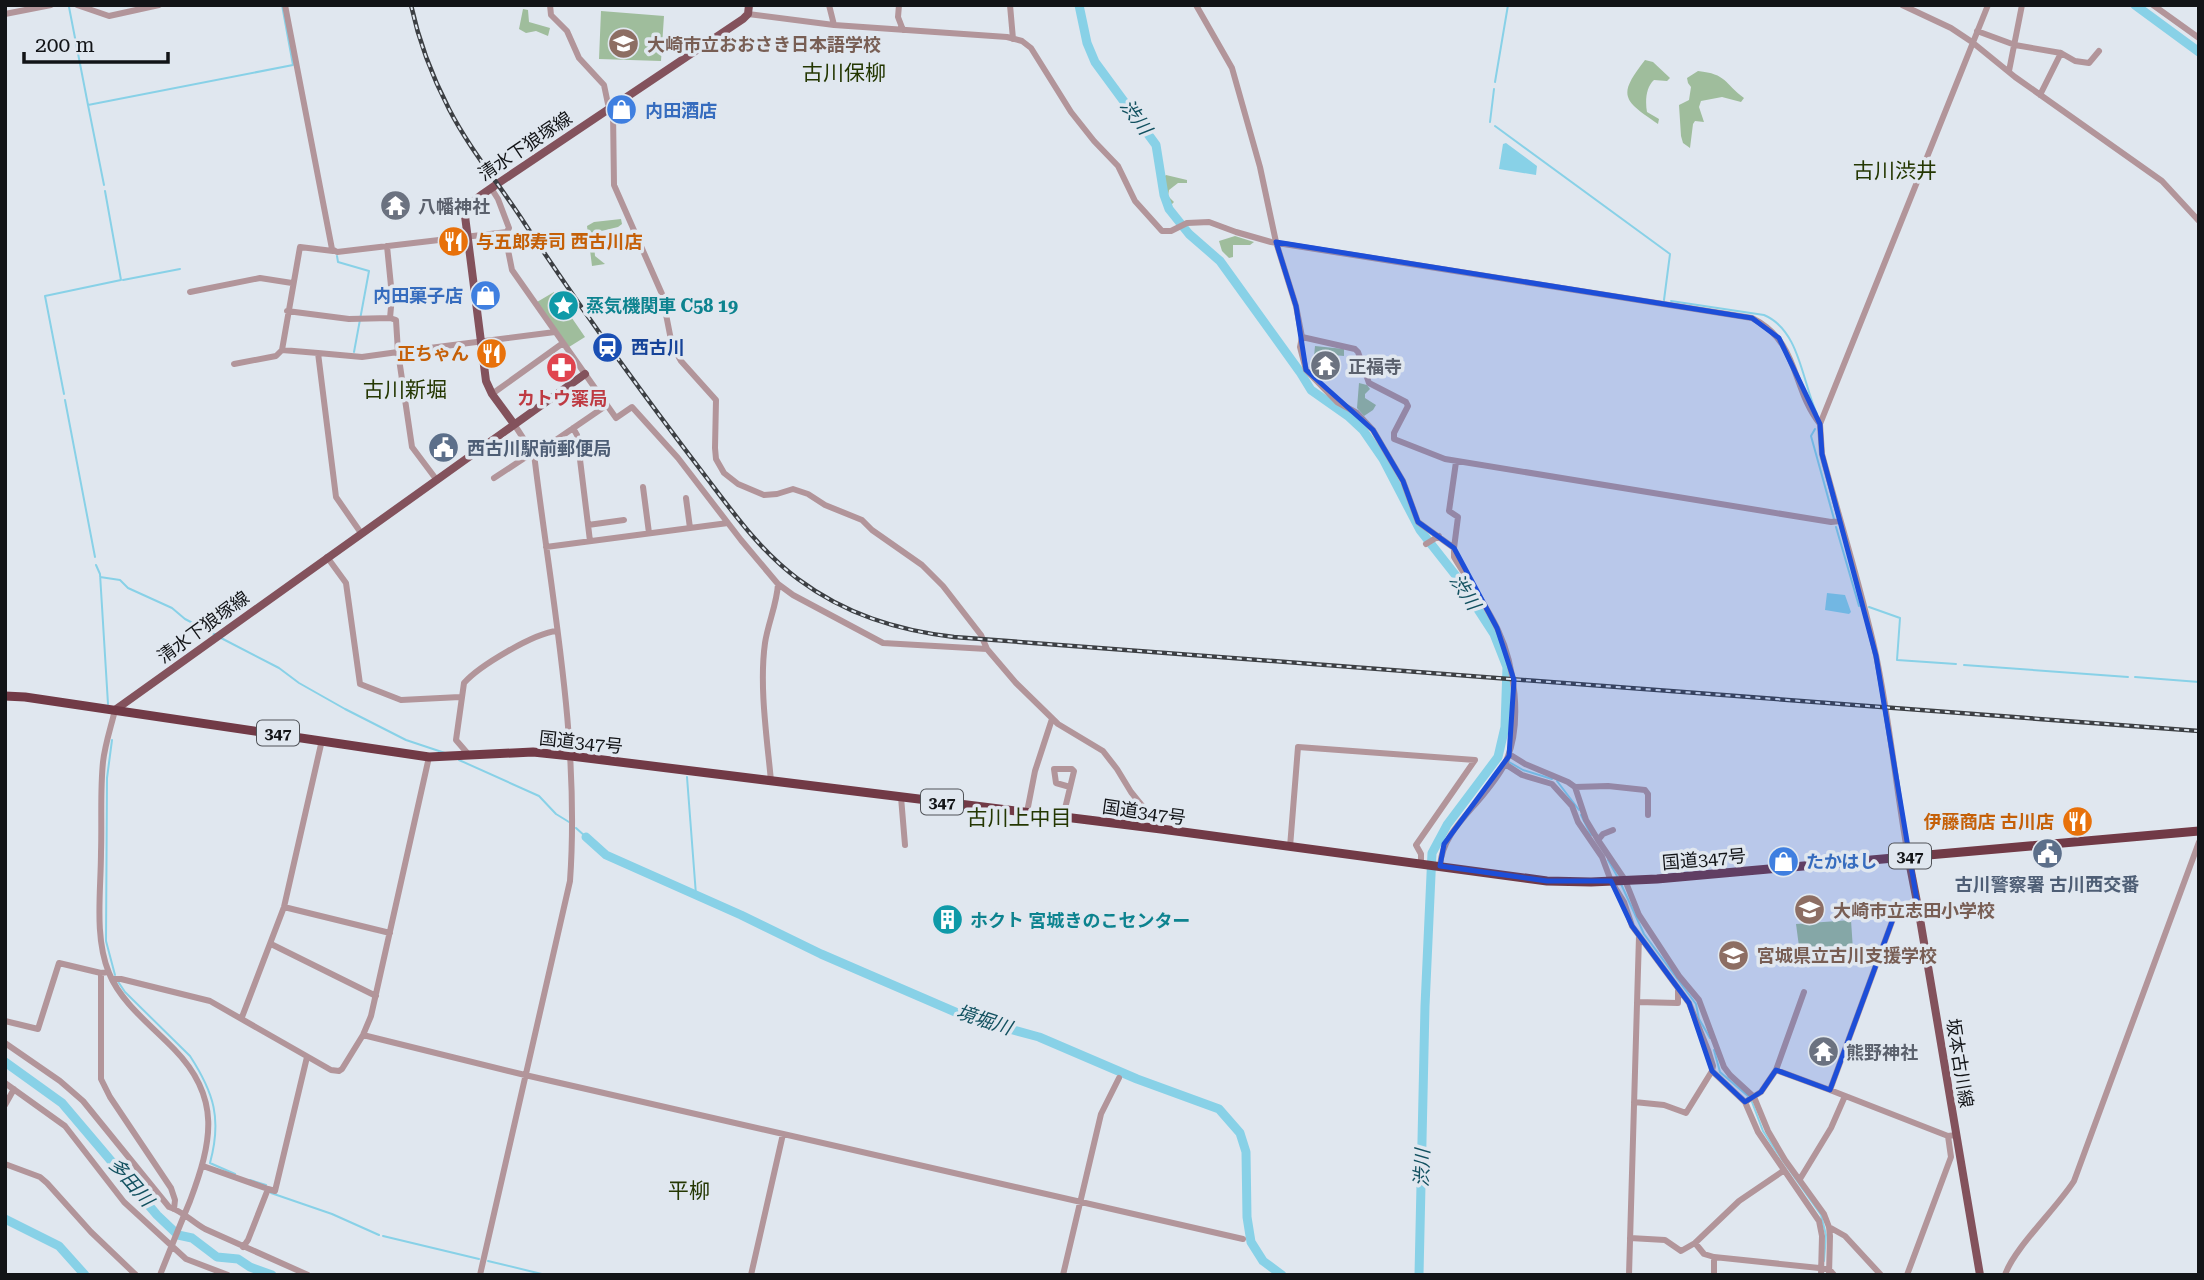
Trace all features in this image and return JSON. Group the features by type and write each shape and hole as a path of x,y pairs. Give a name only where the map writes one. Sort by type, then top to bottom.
{"highway":[{"name":"国道347号","path":"5,696 429,757 533,752 571,756 1161,829 1548,881 1618,881 2199,831"}],"main road":[{"name":"清水下狼塚線","path":"514,424 486,381 467,235 467,209 491,188 733,26 748,9"},
{"name":"清水下狼塚線","path":"115,710 585,373"},
{"name":"坂本古川線","path":"1908,856 1952,1135 1980,1275"}],"street":[{"path":"5,14 51,5"},
{"path":"77,5 109,16 159,5"},
{"path":"285,5 331,249 334,251"},
{"path":"551,5 551,15 567,31 579,58 604,85 608,104 612,106 614,184 662,294 672,345 681,361 716,400 715,448 719,467 738,484 755,492 771,495 793,489 801,491 825,505 862,520 926,568 1016,683 1052,719 1103,751 1161,829"},
{"path":"829,5 834,24"},
{"path":"899,5 898,17 903,30"},
{"path":"1010,5 1013,39"},
{"path":"1196,5 1232,68 1260,167 1276,243 1296,306 1303,359 1312,378 1337,402 1357,413 1373,430 1403,481 1418,522 1454,548"},
{"path":"1902,5 1972,41 2040,95 2162,181 2199,220"},
{"path":"1908,856 1897,795 1894,752 1876,656 1820,444 1820,424 1988,5"},
{"path":"2008,71 2022,5"},
{"path":"2153,5 2199,38"},
{"path":"748,9 834,24 1022,41 1031,48 1071,112 1118,166 1135,201 1162,231 1187,223 1209,222 1276,243 1752,318 1769,326 1779,338 1820,424"},
{"path":"1977,31 2014,44 2061,53 2075,61 2089,63 2099,51"},
{"path":"2040,95 2061,53"},
{"path":"491,188 509,228 505,235 512,270 616,418 632,407 685,466 778,584 883,643 987,649"},
{"path":"234,364 276,356 282,350 300,247 337,252 507,232"},
{"path":"387,246 392,296 390,318"},
{"path":"190,292 260,278 292,283"},
{"path":"287,311 396,320 412,447 436,480"},
{"path":"282,350 362,357 555,332"},
{"path":"1302,337 1355,349 1369,383 1406,402 1408,406 1394,433 1394,439 1456,462 1831,522 1840,521"},
{"path":"492,394 563,343"},
{"path":"318,353 336,497 360,533"},
{"path":"494,478 607,405"},
{"path":"480,1275 570,881 572,832 571,756 533,454 514,424"},
{"path":"573,428 577,435 590,541"},
{"path":"1439,866 1444,844 1507,759 1514,720 1514,680 1508,655 1497,628 1454,557 1458,517 1449,511 1456,462"},
{"path":"643,487 649,533"},
{"path":"686,498 690,528"},
{"path":"588,525 624,520"},
{"path":"546,547 728,523"},
{"path":"1426,544 1439,536"},
{"path":"327,557 346,583 360,684 401,700 460,697"},
{"path":"771,781 765,654 778,584"},
{"path":"469,755 456,740 464,683 484,667 534,636 557,631"},
{"path":"115,710 104,755 102,783 101,942 111,977 122,995 183,1058 199,1081 209,1123 203,1166 160,1275"},
{"path":"1027,812 1033,779 1052,719"},
{"path":"242,1017 284,906 322,740"},
{"path":"1290,847 1298,747 1475,760 1416,845 1423,864"},
{"path":"5,1021 34,1029 40,1026 59,963 209,1001 338,1072 363,1035 376,996 429,757"},
{"path":"1507,759 1575,787 1586,820 1618,881 1632,926 1689,1003 1704,1037 1713,1066 1712,1071 1686,1113 1664,1105 1634,1102"},
{"path":"1507,759 1522,775 1552,783 1565,797 1578,822 1679,976 1699,1000 1724,1067 1750,1099 1819,1221 1826,1271"},
{"path":"1575,787 1608,786 1645,790 1648,794 1648,815"},
{"path":"1063,817 1070,787"},
{"path":"901,797 905,845"},
{"path":"1598,840 1603,834 1613,830"},
{"path":"2005,1275 2013,1259 2065,1196 2074,1181 2199,842"},
{"path":"284,906 390,933"},
{"path":"1829,1090 1893,919 1904,910 1918,907"},
{"path":"1629,1275 1639,936"},
{"path":"271,944 296,954 376,996"},
{"path":"111,977 101,1079 110,1097 171,1188 175,1200 174,1209"},
{"path":"1637,1002 1678,1003 1678,991"},
{"path":"1750,1099 1768,1084 1776,1070 1804,992"},
{"path":"363,1035 1243,1239"},
{"path":"5,1044 60,1081 83,1101 164,1203 205,1229 299,1269 307,1275"},
{"path":"203,1166 275,1191 307,1057"},
{"path":"1776,1070 1952,1135 1951,1157 1907,1275"},
{"path":"1712,1071 1750,1099 1758,1132 1783,1171 1796,1180 1824,1214 1829,1227 1826,1271"},
{"path":"1063,1275 1101,1114 1119,1078"},
{"path":"5,1083 65,1126 124,1202 173,1244 186,1259 228,1275"},
{"path":"5,1105 14,1089"},
{"path":"1796,1180 1831,1128 1845,1096"},
{"path":"751,1275 783,1134"},
{"path":"5,1164 40,1177 91,1233 136,1275"},
{"path":"1630,1238 1665,1240 1681,1251 1695,1243 1732,1206 1783,1171"},
{"path":"243,1247 268,1189"},
{"path":"1829,1227 1845,1236 1881,1275"},
{"path":"1695,1243 1704,1254 1714,1257 1826,1271"},
{"path":"1713,1275 1714,1257"}],"highlighted area":[{"path":"1276,242 1752,318 1779,338 1820,424 1822,454 1876,656 1918,907 1893,919 1830,1090 1776,1070 1761,1092 1745,1102 1712,1071 1689,1003 1632,926 1611,881 1547,881 1440,866 1444,844 1509,756 1514,680 1497,628 1454,548 1418,522 1403,481 1373,430 1306,370 1296,306"}],"green space":[{"path":"523,9 528,10 529,22 550,28 548,36 536,31 526,33 519,29"},
{"path":"601,11 664,16 661,61 599,59"},
{"path":"1645,60 1653,62 1670,78 1667,81 1654,80 1648,90 1647,112 1659,119 1658,124 1637,109 1628,96 1630,82"},
{"path":"1698,71 1715,74 1744,98 1741,102 1722,97 1701,101 1699,107 1704,122 1695,121 1693,124 1690,148 1683,143 1681,136 1679,105 1689,100 1691,87 1687,78"},
{"path":"1166,175 1187,180 1187,183 1178,183 1169,190 1168,196 1174,202 1171,205 1165,204 1160,190 1159,181"},
{"path":"621,219 622,224 618,227 593,233 595,256 605,264 592,266 587,226 594,222"},
{"path":"1235,236 1254,242 1250,245 1233,245 1233,257 1229,258 1222,251 1219,241"},
{"path":"554,292 585,337 569,347 537,302"},
{"path":"1315,346 1344,349 1344,356 1322,354 1321,368 1313,367"},
{"path":"1359,383 1367,385 1370,389 1365,398 1376,405 1364,416 1357,408"},
{"path":"1851,920 1853,950 1800,954 1796,924"}],"water":[{"path":"1506,143 1537,166 1536,175 1499,169 1503,144"},
{"path":"1827,593 1845,595 1851,612 1849,614 1825,610"}],"waterway":[{"path":"104,185 88,105 293,65 282,5"},
{"name":"渋川","path":"1079,5 1087,43 1095,62 1156,145 1164,195 1169,209 1189,234 1220,261 1311,390 1363,430 1383,459 1420,530 1457,577 1494,634 1507,667 1505,727 1498,757 1447,825 1432,853 1425,1006 1419,1275"},
{"path":"1495,82 1508,5"},
{"path":"2135,5 2199,52"},
{"path":"69,7 88,105"},
{"path":"1490,122 1494,89"},
{"path":"1495,126 1670,254 1664,300"},
{"path":"64,394 45,296 121,280 105,191"},
{"path":"337,256 338,262 369,271 354,352"},
{"path":"123,280 180,269"},
{"path":"1671,301 1764,315 1776,322 1793,344 1817,414"},
{"path":"65,400 95,557"},
{"path":"1815,429 1811,436 1834,519"},
{"path":"1836,527 1859,606"},
{"path":"96,565 100,574 108,704"},
{"path":"100,577 120,580 128,588 172,608 185,619 216,635"},
{"path":"1869,607 1900,618 1897,660 1956,664"},
{"path":"221,638 279,668 299,683 345,709 406,740 445,753"},
{"path":"1964,665 2128,677"},
{"path":"2135,677 2199,682"},
{"path":"112,740 107,778 106,941 115,975"},
{"path":"459,760 539,796 556,814 569,822"},
{"path":"1509,762 1523,770 1552,779"},
{"path":"687,777 696,895"},
{"path":"1557,781 1579,810"},
{"path":"1581,815 1591,835"},
{"path":"576,828 586,837"},
{"name":"境堀川","path":"586,837 606,855 821,954 969,1018 1039,1037 1137,1079 1219,1109 1240,1133 1246,1152 1247,1217 1251,1242 1263,1261 1282,1275"},
{"path":"1608,860 1617,876"},
{"path":"1621,884 1644,934 1696,1004 1699,1019 1710,1038"},
{"path":"117,980 125,992 190,1056 198,1069 214,1107 215,1133 210,1163 235,1174"},
{"path":"1714,1050 1720,1072 1749,1097"},
{"name":"多田川","path":"5,1062 62,1103 157,1215 178,1235 192,1238 217,1257 238,1259 250,1267 272,1275"},
{"path":"1752,1102 1763,1131 1821,1215 1826,1235 1824,1261"},
{"path":"250,1180 266,1185"},
{"path":"271,1193 332,1214 379,1235"},
{"path":"5,1219 59,1246 85,1275"},
{"path":"383,1236 479,1259"},
{"path":"488,1261 546,1275"}],"railway":[{"path":"411,5 432,71 457,124 634,381 758,543 798,579 853,611 892,625 954,637 2199,731"}],"place":[{"name":"大崎市立おおさき日本語学校","path":"624,44"},
{"name":"内田酒店","path":"622,110"},
{"name":"八幡神社","path":"395,206"},
{"name":"与五郎寿司 西古川店","path":"453,241"},
{"name":"内田菓子店","path":"486,295"},
{"name":"蒸気機関車 C58 19","path":"563,305"},
{"name":"西古川","path":"608,347"},
{"name":"正ちゃん","path":"492,353"},
{"name":"正福寺","path":"1325,366"},
{"name":"カトウ薬局","path":"562,368"},
{"name":"西古川駅前郵便局","path":"444,448"},
{"name":"伊藤商店 古川店","path":"2077,821"},
{"name":"古川警察署 古川西交番","path":"2047,853"},
{"name":"たかはし","path":"1783,861"},
{"name":"大崎市立志田小学校","path":"1810,910"},
{"name":"ホクト 宮城きのこセンター","path":"947,920"},
{"name":"宮城県立古川支援学校","path":"1734,955"},
{"name":"熊野神社","path":"1823,1052"}],"district":[{"name":"古川保柳","path":"844,73"},
{"name":"古川渋井","path":"1895,171"},
{"name":"古川新堀","path":"405,390"},
{"name":"古川上中目","path":"1019,818"},
{"name":"平柳","path":"689,1191"}]}
